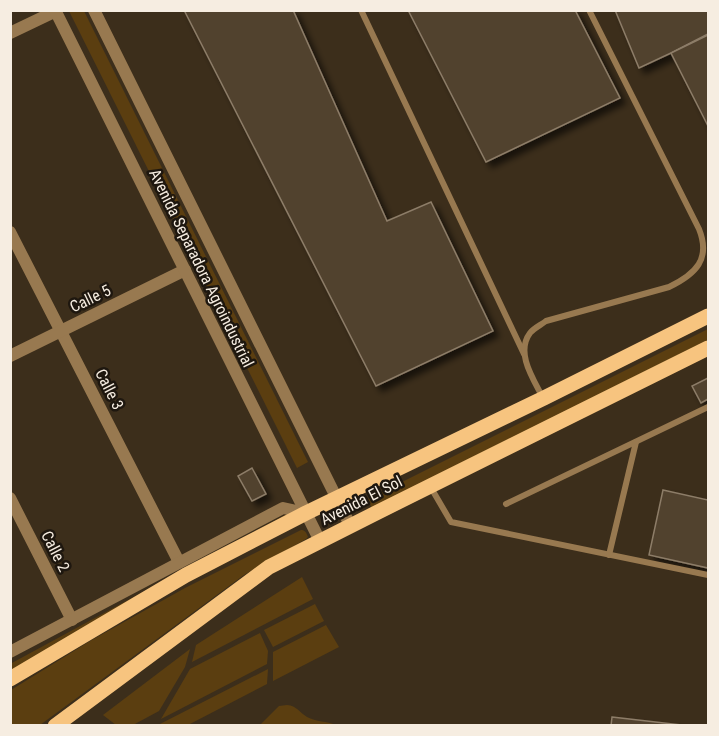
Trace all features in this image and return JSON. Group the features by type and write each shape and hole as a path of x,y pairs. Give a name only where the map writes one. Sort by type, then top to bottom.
{"main road":[{"name":"Avenida El Sol","path":"10,679 186,574 708,316"},
{"name":"Avenida El Sol","path":"55,726 269,567 708,348"}],"street":[{"name":"Avenida Separadora Agroindustrial","path":"94,10 350,525"},
{"name":"Avenida Separadora Agroindustrial","path":"56,11 320,541"},
{"path":"10,33 56,11"},
{"name":"Calle 3","path":"10,232 179,562"},
{"name":"Calle 5","path":"10,356 185,270"},
{"name":"Calle 2","path":"11,500 72,620"},
{"name":"Avenida El Sol","path":"10,652 283,508 306,513"}],"lane":[{"path":"361,10 544,398"},
{"path":"525,354 525,342 531,332 546,321 669,287 686,279 698,266 703,254 699,229 589,10"},
{"path":"506,504 708,407"},
{"path":"609,555 636,442"},
{"path":"430,486 451,522 708,575"}],"shaded area":[{"path":"69,11 84,11 308,462 297,468"},
{"path":"708,329 708,340 372,509 368,499"},
{"path":"289,513 290,516 11,674 10,664"},
{"path":"301,530 306,533 308,537 306,539 244,575 40,725 11,726 11,690 90,641 185,588"},
{"path":"302,577 313,599 192,662 196,645"},
{"path":"315,604 324,621 273,647 264,630"},
{"path":"326,625 339,647 273,681 273,652"},
{"path":"260,633 268,651 267,664 161,719 190,669"},
{"path":"190,649 185,667 159,711 133,725 116,725 103,715"},
{"path":"268,669 267,684 188,725 158,725"},
{"path":"287,705 296,708 310,719 336,725 260,725 279,706"}],"building":[{"path":"184,10 293,10 387,221 431,202 493,331 376,386"},
{"path":"408,10 575,10 620,98 486,162"},
{"path":"615,10 708,10 708,34 639,68"},
{"path":"708,35 708,126 671,53"},
{"path":"708,378 708,399 701,403 692,386"},
{"path":"252,468 266,494 252,501 238,476"},
{"path":"663,490 708,500 708,568 649,555"},
{"path":"612,717 690,726 611,726"}]}
